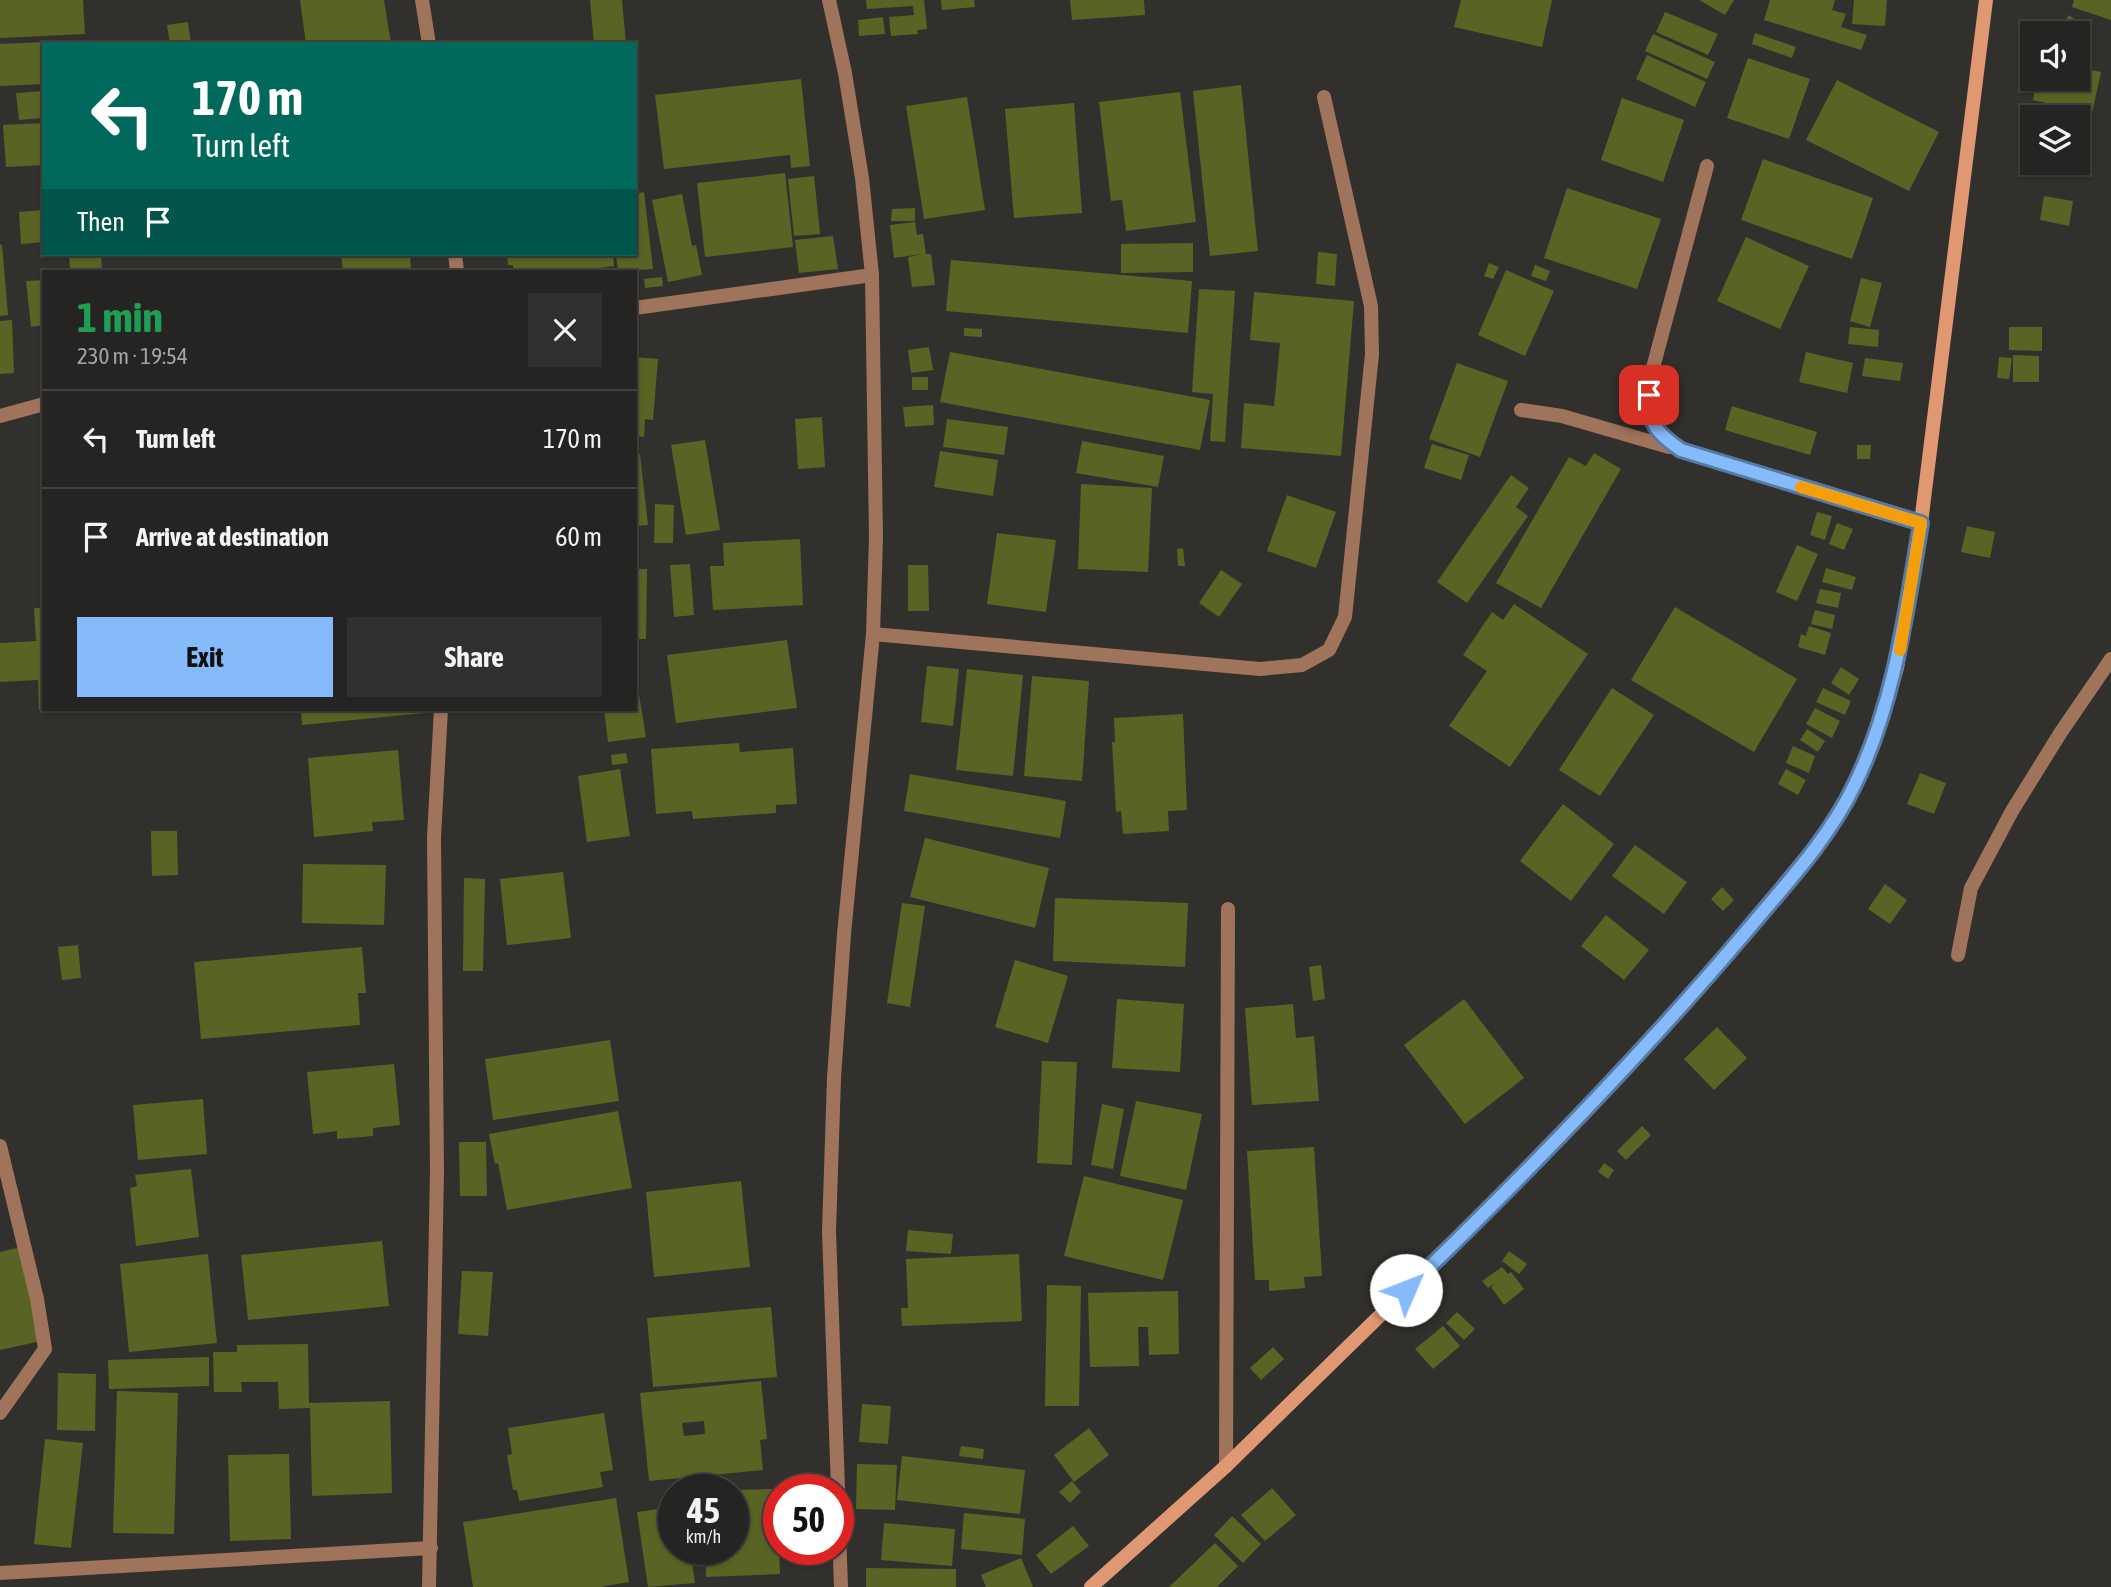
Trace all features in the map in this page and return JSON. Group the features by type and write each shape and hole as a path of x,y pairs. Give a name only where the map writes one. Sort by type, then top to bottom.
{"main road":[{"path":"1091,1587 1226,1466 1486,1212 1675,1015 1819,842 1854,786 1876,737 1897,668 1921,523 1986,0"}],"street":[{"path":"422,0 429,42"},
{"path":"829,0 850,99 862,178 872,275 876,538 873,634 844,934 834,1078 829,1231 837,1474"},
{"path":"873,634 1260,669 1302,665 1329,650 1345,617 1372,354 1371,306 1324,97"},
{"path":"1681,450 1661,436 1648,411 1650,379 1707,166"},
{"path":"637,308 872,275"},
{"path":"0,416 42,405"},
{"path":"1521,410 1562,416 1921,523"},
{"path":"1958,955 1971,888 2012,810 2111,659"},
{"path":"429,1587 437,1172 434,836 442,711"},
{"path":"1226,1466 1228,909"},
{"path":"0,1146 37,1299 45,1349 0,1413"},
{"path":"0,1573 431,1548"},
{"path":"840,1565 841,1587"}],"building":[{"path":"0,0 83,0 85,34 0,38"},
{"path":"300,0 384,0 391,42 306,42"},
{"path":"590,0 622,0 626,42 594,42"},
{"path":"866,0 924,0 927,29 917,30 918,34 891,36 889,17 914,15 913,6 867,9"},
{"path":"941,0 974,0 975,7 942,10"},
{"path":"1070,0 1144,0 1145,15 1072,20"},
{"path":"1461,0 1552,0 1542,47 1454,27"},
{"path":"1699,0 1734,0 1725,15"},
{"path":"1770,0 1835,0 1832,10 1846,14 1841,27 1867,35 1861,50 1764,20"},
{"path":"1854,0 1887,0 1885,26 1852,24"},
{"path":"2074,0 2111,0 2111,20 2072,7"},
{"path":"1665,12 1718,34 1708,55 1656,32"},
{"path":"2069,15 2077,21 2064,21"},
{"path":"883,17 885,34 859,36 858,20"},
{"path":"188,22 191,42 170,42 167,25"},
{"path":"1755,33 1796,47 1792,58 1752,44"},
{"path":"1653,34 1715,62 1707,79 1645,51"},
{"path":"42,42 42,84 0,86 0,44"},
{"path":"1647,55 1706,82 1695,107 1636,79"},
{"path":"1748,58 1810,79 1789,139 1727,118"},
{"path":"2090,70 2101,72 2092,113 2090,105 2056,105 2033,100 2035,91 2090,91"},
{"path":"801,79 810,166 791,168 790,155 664,169 655,95"},
{"path":"1837,80 1939,132 1909,191 1806,140"},
{"path":"1241,85 1258,251 1210,256 1193,91"},
{"path":"42,91 42,118 19,120 16,93"},
{"path":"1180,92 1196,222 1126,231 1122,200 1111,201 1099,102"},
{"path":"967,97 985,210 924,219 906,106"},
{"path":"1622,98 1684,120 1663,182 1601,160"},
{"path":"1074,103 1082,213 1014,218 1005,109"},
{"path":"42,123 42,165 6,167 3,125"},
{"path":"1763,159 1873,198 1852,259 1741,220"},
{"path":"785,173 793,247 705,257 697,183"},
{"path":"814,176 820,234 794,236 788,179"},
{"path":"1567,188 1661,219 1637,289 1544,258"},
{"path":"644,192 653,269 618,270 616,256 637,256 637,194"},
{"path":"682,194 692,246 696,245 702,275 668,282 652,200"},
{"path":"2044,196 2073,201 2069,226 2040,220"},
{"path":"915,208 915,221 891,221 892,209"},
{"path":"42,210 42,242 21,244 19,212"},
{"path":"915,222 917,235 923,234 926,254 931,254 935,285 912,287 908,257 922,254 894,258 890,225"},
{"path":"833,236 838,269 799,273 795,240"},
{"path":"1746,237 1809,266 1780,329 1717,301"},
{"path":"1193,243 1193,272 1121,273 1121,244"},
{"path":"2,244 8,315 0,316 0,245"},
{"path":"1318,252 1337,254 1335,286 1316,284"},
{"path":"69,256 101,256 102,270 70,270"},
{"path":"341,256 410,256 411,270 343,270"},
{"path":"507,256 613,256 614,266 583,270 507,270 513,269 513,265 508,265"},
{"path":"951,260 1192,281 1188,333 946,311"},
{"path":"1489,263 1499,267 1493,279 1484,276"},
{"path":"1535,265 1550,271 1546,281 1531,276"},
{"path":"1506,270 1554,291 1525,356 1478,335"},
{"path":"662,277 663,286 645,288 644,279"},
{"path":"1861,278 1882,283 1870,327 1850,321"},
{"path":"42,280 42,325 31,327 26,281"},
{"path":"1199,289 1235,291 1225,442 1210,441 1213,394 1192,392"},
{"path":"1254,292 1354,301 1341,456 1241,448 1244,403 1274,406 1280,343 1250,340"},
{"path":"12,320 14,373 0,374 0,321"},
{"path":"1850,327 1879,330 1878,347 1848,344"},
{"path":"2009,327 2042,327 2042,351 2009,350"},
{"path":"964,328 982,329 982,337 964,336"},
{"path":"929,347 933,370 911,373 908,350"},
{"path":"950,352 1210,400 1200,450 940,402"},
{"path":"1806,352 1853,363 1847,393 1799,382"},
{"path":"2013,355 2039,356 2039,382 2013,382"},
{"path":"637,357 658,359 653,420 645,419 644,437 637,436"},
{"path":"1999,357 2012,358 2009,379 1997,378"},
{"path":"1865,358 1903,363 1900,381 1862,376"},
{"path":"1457,363 1508,381 1480,457 1429,439"},
{"path":"912,377 928,377 928,390 912,390"},
{"path":"933,405 934,425 905,427 903,407"},
{"path":"1732,406 1817,432 1810,455 1725,430"},
{"path":"822,417 825,467 798,469 795,419"},
{"path":"947,419 1008,427 1004,455 943,447"},
{"path":"705,440 720,530 686,535 671,445"},
{"path":"1082,441 1164,456 1158,487 1076,473"},
{"path":"1432,444 1469,455 1461,480 1424,468"},
{"path":"1857,445 1871,445 1870,459 1857,459"},
{"path":"940,451 998,460 993,496 934,487"},
{"path":"1594,453 1621,469 1541,608 1496,583 1569,457 1586,466"},
{"path":"637,454 640,454 648,525 637,526"},
{"path":"1511,475 1529,488 1516,507 1528,516 1467,603 1437,582"},
{"path":"1081,484 1152,488 1148,572 1078,569"},
{"path":"1287,495 1336,512 1316,568 1267,551"},
{"path":"655,504 674,505 673,543 654,543"},
{"path":"1817,512 1832,516 1825,540 1810,535"},
{"path":"1837,523 1853,529 1844,550 1829,544"},
{"path":"1967,526 1995,532 1990,558 1961,552"},
{"path":"997,533 1056,540 1046,612 987,604"},
{"path":"800,539 803,605 713,610 710,566 724,566 723,543"},
{"path":"1797,545 1818,554 1797,601 1776,592"},
{"path":"1183,548 1185,566 1178,566 1177,549"},
{"path":"690,564 694,615 674,617 670,565"},
{"path":"908,565 928,565 929,611 908,611"},
{"path":"1826,568 1856,577 1852,590 1822,582"},
{"path":"637,569 647,569 646,639 637,639"},
{"path":"1221,570 1242,584 1219,617 1199,603"},
{"path":"1820,589 1841,593 1838,608 1816,603"},
{"path":"1514,604 1588,654 1510,767 1449,726 1487,671 1463,655 1492,612 1503,620"},
{"path":"1675,607 1797,679 1754,752 1631,680"},
{"path":"34,608 42,608 42,709 39,710 38,680 0,682 0,643 36,641"},
{"path":"1815,610 1835,615 1832,629 1811,624"},
{"path":"1809,626 1831,633 1825,655 1798,647 1801,634 1806,636"},
{"path":"787,640 797,708 676,723 667,655"},
{"path":"927,666 959,669 953,726 921,722"},
{"path":"1841,667 1859,679 1849,695 1831,683"},
{"path":"967,669 1023,675 1013,776 956,770"},
{"path":"1032,676 1089,681 1082,781 1024,776"},
{"path":"637,682 646,737 608,742 604,711 637,711"},
{"path":"1612,688 1654,715 1600,796 1559,770"},
{"path":"1823,688 1851,701 1845,715 1816,702"},
{"path":"1815,708 1840,721 1832,738 1806,724"},
{"path":"301,711 425,711 425,713 302,725"},
{"path":"1183,714 1187,810 1168,811 1169,831 1123,834 1121,811 1116,812 1112,742 1115,742 1114,718"},
{"path":"1807,729 1825,741 1818,752 1800,740"},
{"path":"739,743 740,752 793,748 797,804 776,805 776,813 693,819 692,811 656,814 651,749"},
{"path":"1793,746 1815,756 1809,773 1786,763"},
{"path":"398,750 404,820 372,822 373,831 314,837 308,758"},
{"path":"626,753 628,763 612,765 611,755"},
{"path":"620,769 630,836 587,842 578,776"},
{"path":"1786,769 1806,780 1798,795 1778,784"},
{"path":"1920,773 1946,783 1934,814 1907,804"},
{"path":"910,774 1066,801 1060,838 904,811"},
{"path":"1563,804 1614,844 1571,901 1520,861"},
{"path":"151,831 177,831 178,875 152,876"},
{"path":"925,838 1049,868 1035,928 910,897"},
{"path":"1635,845 1687,882 1664,914 1612,876"},
{"path":"303,864 386,865 384,925 302,923"},
{"path":"563,872 571,938 507,945 500,879"},
{"path":"464,878 485,879 483,971 463,971"},
{"path":"1885,884 1907,900 1890,924 1868,909"},
{"path":"1722,887 1734,900 1723,911 1711,899"},
{"path":"1055,898 1188,903 1185,967 1053,961"},
{"path":"902,903 925,906 910,1007 887,1003"},
{"path":"1606,915 1649,950 1624,980 1581,946"},
{"path":"78,945 81,978 62,980 58,947"},
{"path":"362,947 366,993 358,993 360,1025 201,1039 194,962"},
{"path":"1015,960 1068,976 1048,1043 995,1027"},
{"path":"1321,965 1325,999 1313,1001 1309,967"},
{"path":"1117,999 1184,1004 1180,1072 1112,1068"},
{"path":"1464,999 1524,1078 1465,1124 1404,1045"},
{"path":"1293,1004 1296,1038 1314,1036 1319,1101 1252,1105 1245,1008"},
{"path":"1717,1027 1747,1058 1714,1090 1684,1059"},
{"path":"610,1040 619,1101 493,1120 485,1059"},
{"path":"1042,1061 1077,1062 1072,1165 1037,1163"},
{"path":"394,1064 400,1125 373,1128 373,1136 337,1139 337,1131 313,1134 307,1072"},
{"path":"203,1099 207,1154 138,1160 133,1105"},
{"path":"1136,1101 1202,1114 1186,1190 1120,1176"},
{"path":"1102,1104 1124,1109 1113,1169 1091,1165"},
{"path":"618,1111 632,1188 507,1210 489,1134"},
{"path":"1642,1126 1651,1135 1626,1160 1617,1151"},
{"path":"459,1142 486,1142 487,1196 460,1196"},
{"path":"1314,1147 1322,1276 1304,1277 1305,1288 1269,1291 1269,1280 1255,1280 1247,1151"},
{"path":"1604,1163 1614,1170 1608,1179 1598,1172"},
{"path":"191,1169 199,1237 136,1246 130,1188 137,1186 135,1175"},
{"path":"1084,1176 1183,1200 1163,1280 1064,1256"},
{"path":"741,1181 750,1267 654,1277 646,1192"},
{"path":"908,1230 953,1234 951,1254 906,1251"},
{"path":"382,1241 389,1306 248,1320 241,1255"},
{"path":"21,1247 41,1341 0,1350 0,1252"},
{"path":"1509,1251 1527,1264 1519,1274 1502,1261"},
{"path":"208,1254 217,1343 129,1352 120,1264"},
{"path":"1019,1254 1022,1321 902,1326 901,1308 908,1308 906,1259"},
{"path":"1502,1267 1508,1274 1511,1272 1524,1289 1504,1305 1491,1287 1496,1282 1488,1288 1482,1281"},
{"path":"462,1271 493,1272 488,1336 458,1334"},
{"path":"1047,1285 1081,1286 1079,1406 1045,1406"},
{"path":"1178,1291 1179,1354 1149,1355 1148,1327 1138,1327 1139,1366 1090,1367 1088,1293"},
{"path":"771,1307 777,1377 653,1387 647,1318"},
{"path":"1457,1312 1475,1329 1464,1340 1446,1323"},
{"path":"1443,1326 1460,1346 1433,1369 1415,1349"},
{"path":"308,1344 309,1403 390,1401 392,1493 312,1496 310,1408 279,1409 278,1382 241,1382 242,1392 214,1392 213,1352 237,1352 237,1345"},
{"path":"1273,1347 1284,1359 1261,1380 1250,1368"},
{"path":"209,1357 209,1386 109,1389 108,1360"},
{"path":"58,1373 96,1374 95,1431 57,1430"},
{"path":"761,1381 767,1439 760,1440 763,1470 722,1474 658,1474 658,1480 649,1481 640,1393","holes":["704,1421 705,1434 684,1436 682,1423"]},
{"path":"117,1391 178,1393 174,1534 113,1533"},
{"path":"862,1404 891,1406 888,1444 859,1442"},
{"path":"604,1413 613,1470 600,1472 603,1487 519,1501 517,1490 513,1490 507,1455 512,1454 508,1428"},
{"path":"1089,1428 1109,1455 1074,1482 1054,1455"},
{"path":"45,1439 83,1443 71,1548 34,1544"},
{"path":"961,1446 984,1449 983,1459 959,1456"},
{"path":"289,1454 291,1539 230,1541 228,1455"},
{"path":"902,1456 1025,1470 1020,1514 897,1500"},
{"path":"857,1464 897,1465 895,1510 856,1509"},
{"path":"1072,1481 1081,1492 1070,1503 1059,1492"},
{"path":"1272,1488 1296,1515 1265,1541 1241,1515"},
{"path":"763,1489 763,1565 780,1565 780,1574 706,1577 706,1565 749,1565 749,1490"},
{"path":"616,1498 629,1582 600,1587 473,1587 463,1522"},
{"path":"658,1509 658,1565 692,1565 695,1583 648,1587 637,1512"},
{"path":"964,1513 1025,1519 1022,1555 961,1549"},
{"path":"1232,1516 1261,1544 1243,1563 1214,1535"},
{"path":"884,1523 955,1529 952,1566 881,1560"},
{"path":"1073,1526 1089,1546 1051,1574 1036,1555"},
{"path":"1215,1543 1238,1566 1217,1587 1169,1587"},
{"path":"1021,1558 1033,1587 986,1587 981,1575"},
{"path":"866,1568 956,1569 956,1587 866,1587"}],"slow traffic":[{"path":"1801,487 1921,523 1900,650"}],"route":[{"path":"1406,1290 1486,1212 1675,1015 1819,842 1854,786 1876,737 1897,668 1921,523 1681,450 1661,436 1648,411 1649,395"}]}
